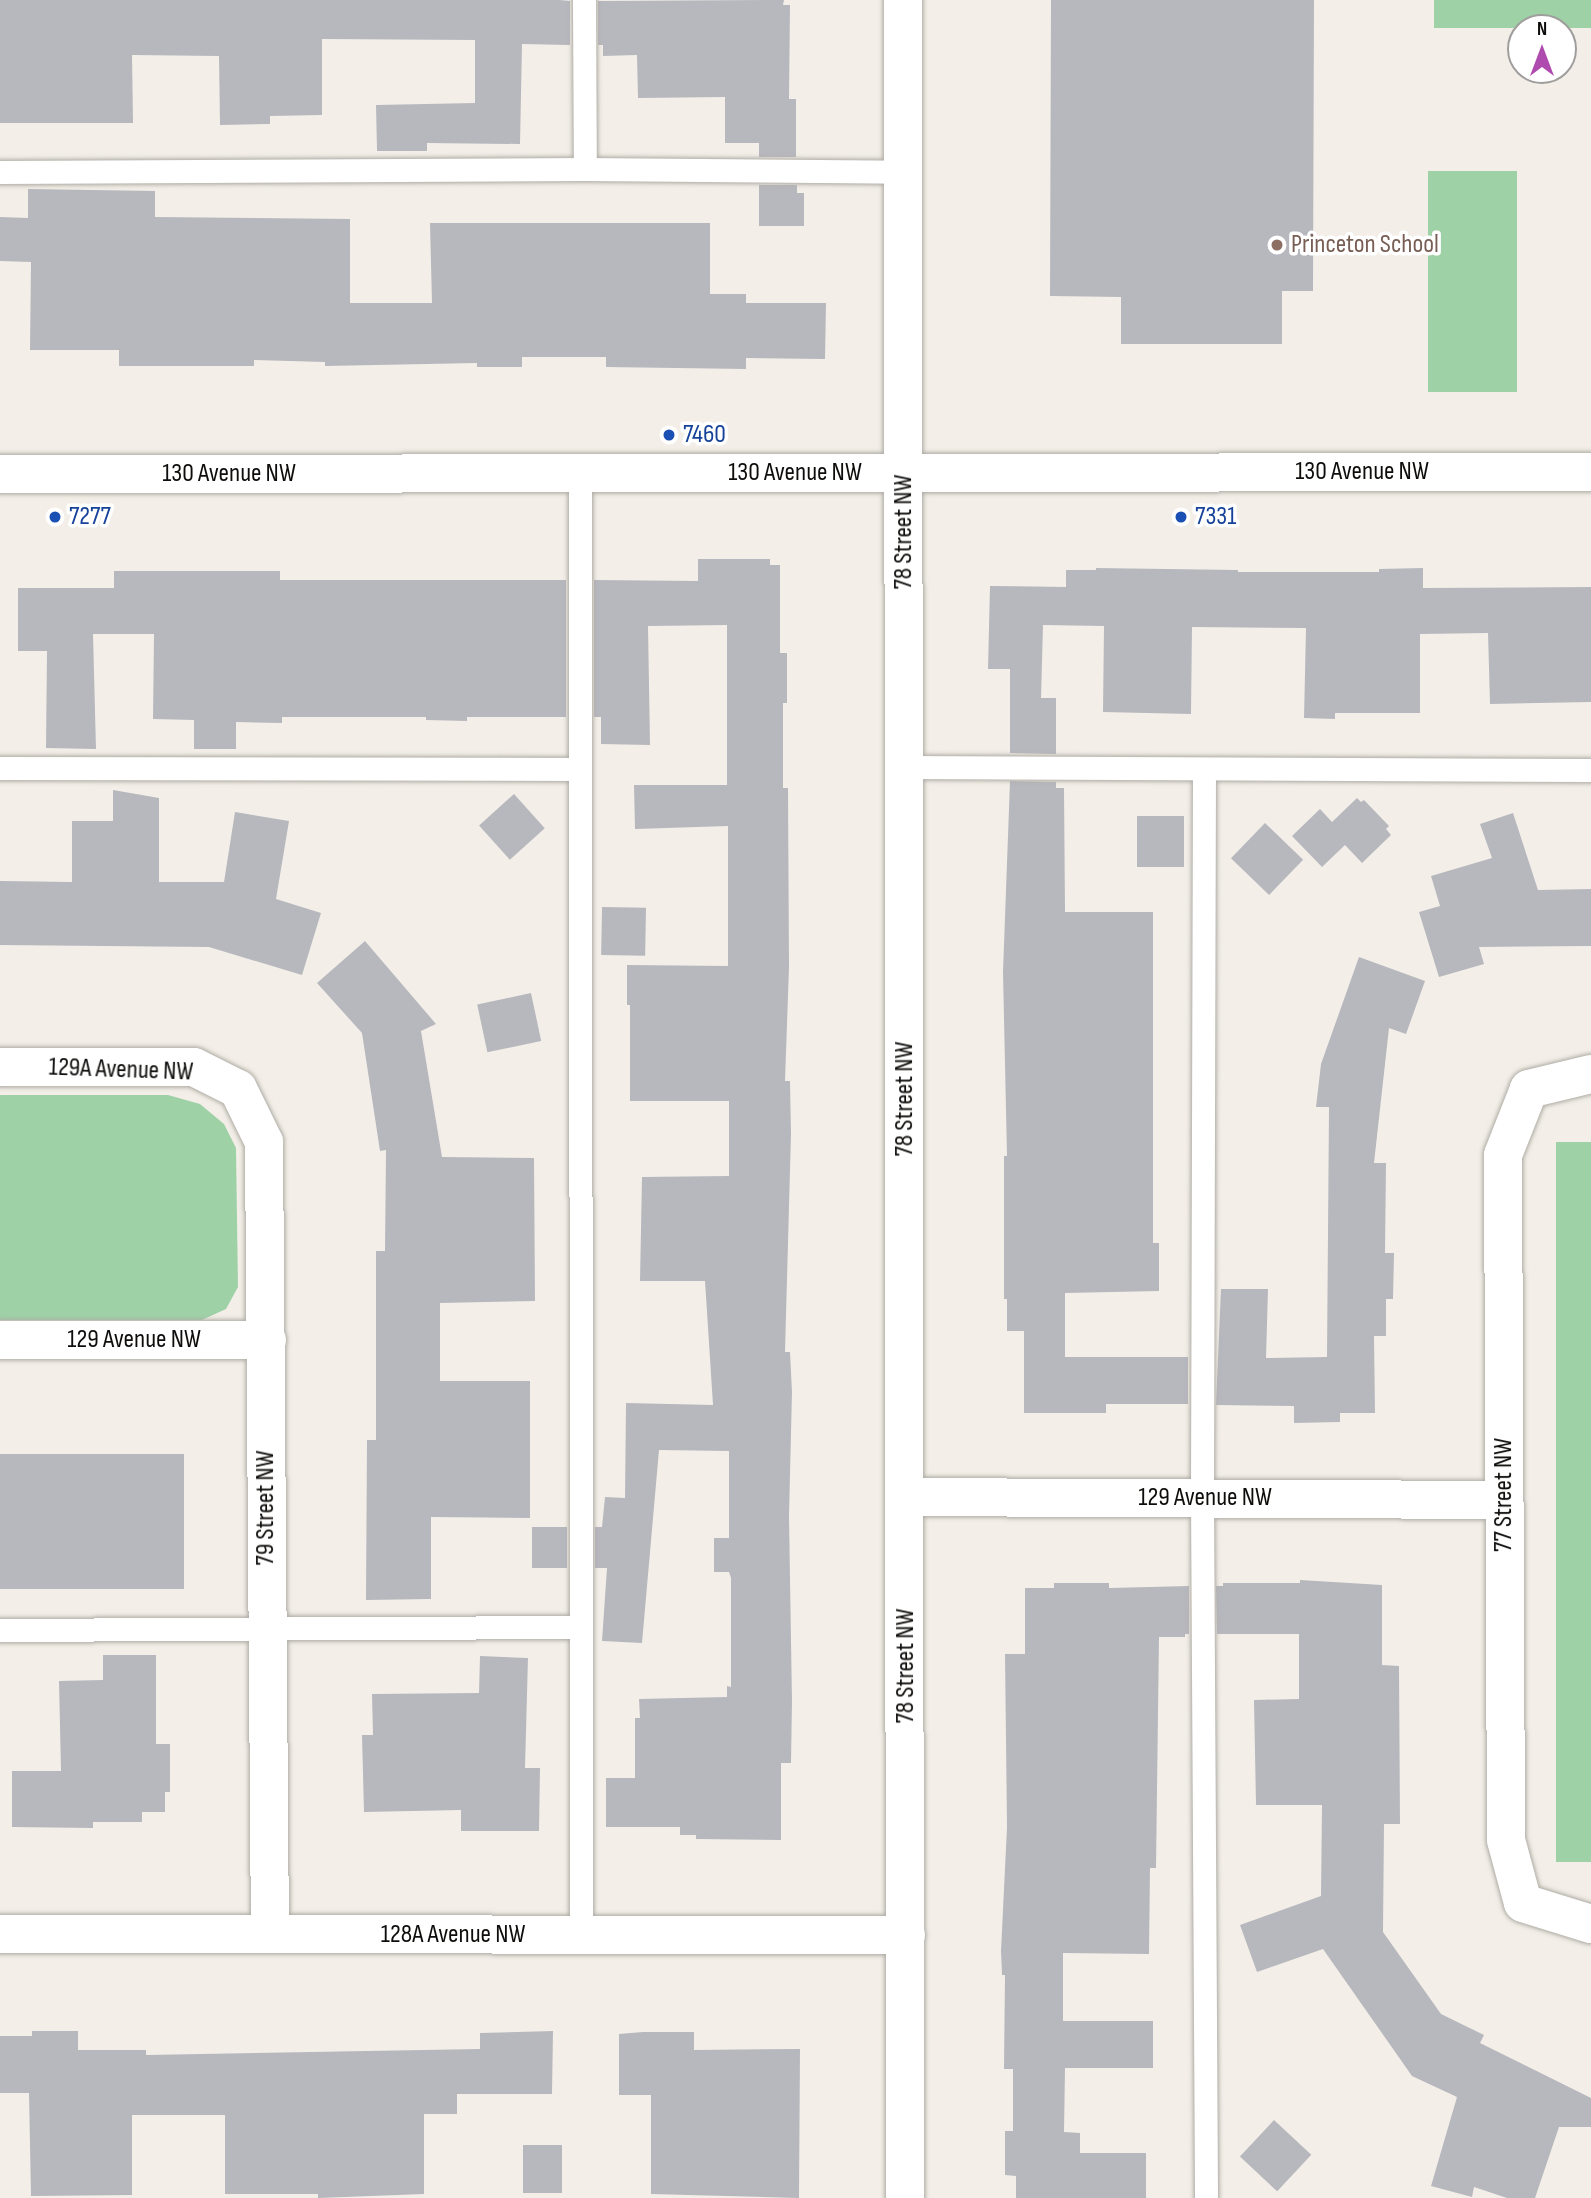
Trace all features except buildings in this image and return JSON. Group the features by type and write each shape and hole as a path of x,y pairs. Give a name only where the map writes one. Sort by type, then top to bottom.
{"street":[{"name":"78 Street NW","path":"903,0 905,2198"},
{"name":"130 Avenue NW","path":"0,474 1591,472"},
{"name":"129A Avenue NW","path":"0,1067 194,1067 238,1089"},
{"name":"77 Street NW","path":"1591,1074 1529,1089 1503,1154 1506,1840 1523,1903 1591,1924"},
{"name":"79 Street NW","path":"238,1089 264,1142 270,1934"},
{"name":"129 Avenue NW","path":"0,1340 267,1340"},
{"name":"129 Avenue NW","path":"906,1497 1504,1500"},
{"name":"128A Avenue NW","path":"0,1934 906,1935"}],"lane":[{"path":"584,0 585,169"},
{"path":"0,172 585,169 904,173"},
{"path":"580,474 581,1935"},
{"path":"0,768 580,769"},
{"path":"904,768 1204,771 1591,770"},
{"path":"1204,771 1202,1498 1206,2198"},
{"path":"0,1630 579,1628"}],"green space":[{"path":"1434,0 1591,0 1591,28 1577,28 1577,14 1507,14 1507,28 1434,28"},
{"path":"1428,171 1517,171 1517,392 1428,392"},
{"path":"0,1095 168,1095 200,1104 224,1124 236,1148 238,1287 226,1309 202,1320 0,1320"},
{"path":"1556,1142 1591,1142 1591,1862 1556,1862"}],"place":[{"name":"Princeton School","path":"1277,245"},
{"name":"7460","path":"669,435"},
{"name":"7277","path":"55,517"},
{"name":"7331","path":"1181,517"}]}
